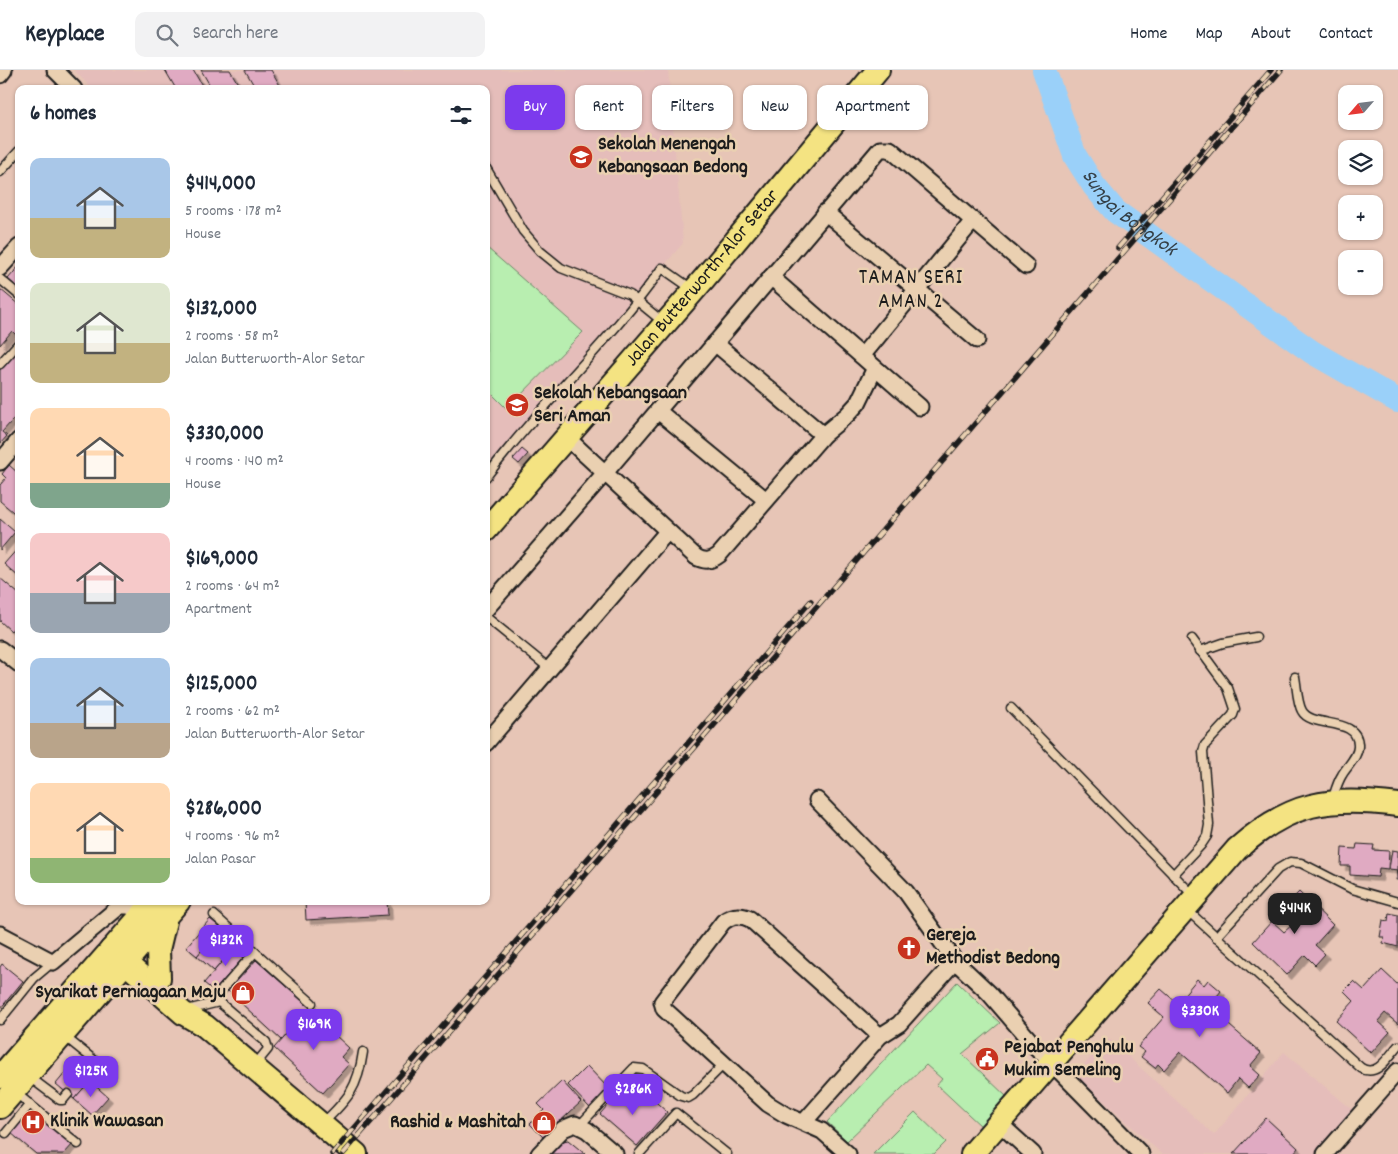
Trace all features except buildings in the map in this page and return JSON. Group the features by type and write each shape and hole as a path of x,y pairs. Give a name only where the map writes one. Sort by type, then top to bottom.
{"main road":[{"name":"Jalan Butterworth-Alor Setar","path":"490,525 693,290 878,70"},
{"path":"972,1154 1237,849 1257,832 1276,818 1300,808 1331,802 1398,805"},
{"path":"11,1084 63,1035 99,993 149,906 162,928 153,980"},
{"path":"122,952 153,980 183,1013 205,1026 356,1154"},
{"path":"11,1084 122,952"},
{"path":"99,993 123,982 153,980 191,1008 205,1026"}],"street":[{"path":"0,75 4,70"},
{"path":"55,70 70,85"},
{"path":"490,603 658,411 874,154 885,148 890,149 972,222 1026,266"},
{"path":"826,212 977,340"},
{"path":"862,356 972,222"},
{"path":"0,268 15,251"},
{"path":"771,277 920,406"},
{"path":"715,343 823,435"},
{"path":"566,437 696,557 705,561 710,560 719,555 823,435 858,403 875,368"},
{"path":"658,411 766,500"},
{"path":"1,458 15,444"},
{"path":"490,738 667,532"},
{"path":"0,649 15,661"},
{"path":"817,800 906,892 955,961 989,993 1032,1044 1052,1062 1141,1154"},
{"path":"0,934 53,962 116,909 149,906"},
{"path":"848,1154 822,1131 768,1104 664,1009 662,1002 723,922 737,916 750,919 880,1036"},
{"path":"804,1122 880,1036 899,1024 955,961"},
{"path":"1325,1154 1398,1071"},
{"path":"999,1123 1033,1154"},
{"path":"539,1154 568,1126 580,1126 615,1154"}],"lane":[{"path":"0,172 15,155"},
{"path":"490,175 523,230 540,251 561,268 630,295 664,324"},
{"path":"490,472 509,447 638,302 662,268 693,290"},
{"path":"0,279 15,292"},
{"path":"0,364 15,347"},
{"path":"490,620 550,669"},
{"path":"1200,651 1223,643 1256,637"},
{"path":"1173,875 1207,836 1209,825 1203,752 1205,745 1233,715 1235,709 1228,688 1192,639"},
{"path":"1296,676 1302,712 1308,718 1341,725 1356,737 1357,752 1341,776 1331,802"},
{"path":"1011,708 1173,875 1190,903 1216,937 1365,1071 1370,1071 1380,1066 1398,1046"},
{"path":"1216,937 1278,869 1290,862 1301,863 1352,889 1398,902"},
{"path":"214,915 312,1003"},
{"path":"217,1002 221,991 255,952"},
{"path":"0,1020 34,978 53,962"},
{"path":"191,1008 217,1002 222,1004 267,1044 266,1052 253,1067"},
{"path":"63,1035 94,1060 83,1076"},
{"path":"321,1125 348,1099 361,1067 363,1052"},
{"path":"580,1126 634,1068 644,1069 681,1096 688,1098 694,1095 725,1063"},
{"path":"11,1084 60,1100 63,1100 68,1094"},
{"path":"6,1133 11,1084"},
{"path":"11,1084 78,1144"},
{"path":"639,1154 676,1112 727,1154"}],"shaded area":[{"name":"Sekolah Menengah Kebangsaan Bedong","path":"74,70 668,70 669,85 652,85 652,130 673,130 683,243 490,474 490,85 88,85"},
{"path":"1108,1038 1214,1135 1284,1052 1355,1112 1317,1154 1162,1154 1075,1075"}],"green space":[{"path":"490,251 583,332 507,409 490,392"},
{"path":"957,982 1000,1023 962,1054 1008,1098 982,1127 937,1085 942,1079 926,1065 847,1141 827,1122"},
{"path":"915,1112 946,1142 934,1154 873,1154"}],"waterway":[{"name":"Sungai Bongkok","path":"1044,70 1075,156 1094,186 1115,211 1312,352 1398,401"}],"railway":[{"path":"1118,248 1271,70"},
{"path":"343,1154 1281,70"},
{"path":"332,1154 811,601"}],"place":[{"name":"Sekolah Menengah Kebangsaan Bedong","path":"581,157"},
{"name":"Sekolah Kebangsaan Seri Aman","path":"517,405"},
{"name":"Gereja Methodist Bedong","path":"909,948"},
{"name":"Syarikat Perniagaan Maju","path":"243,993"},
{"name":"Pejabat Penghulu Mukim Semeling","path":"987,1059"},
{"name":"Klinik Wawasan","path":"33,1122"},
{"name":"Rashid & Mashitah","path":"544,1123"}],"district":[{"name":"TAMAN SERI AMAN 2","path":"911,291"}]}
